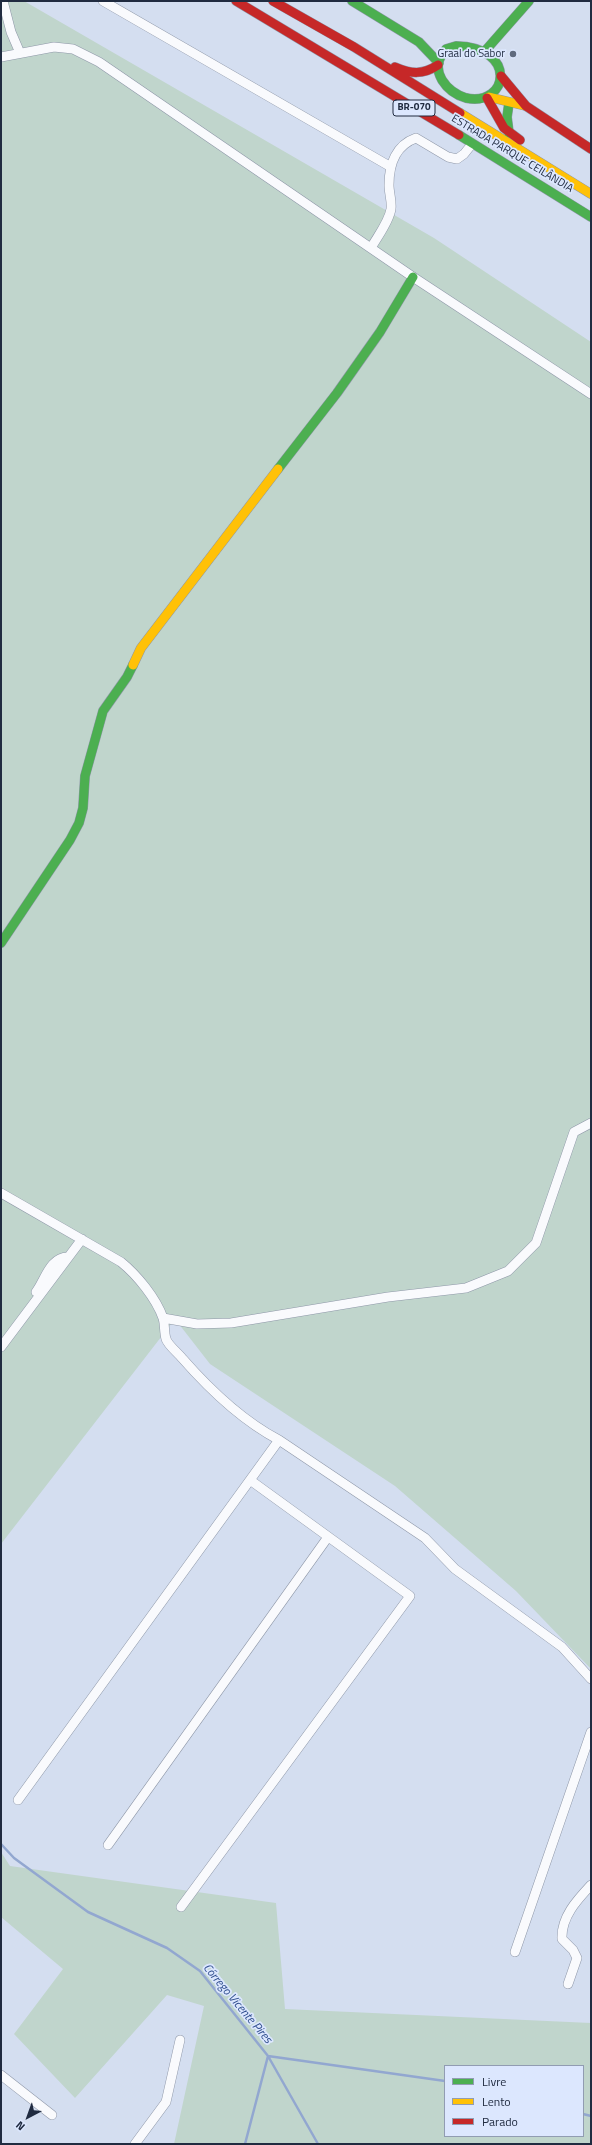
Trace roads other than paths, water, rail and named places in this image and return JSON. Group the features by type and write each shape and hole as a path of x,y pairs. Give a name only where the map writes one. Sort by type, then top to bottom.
{"main road":[{"name":"ESTRADA PARQUE CEILÂNDIA","path":"236,1 591,217"},
{"name":"ESTRADA PARQUE CEILÂNDIA","path":"274,1 354,47 574,182 591,194"},
{"path":"352,1 419,42 446,49 462,46 485,51 497,63 501,76 526,106 591,148"},
{"path":"485,51 529,1"},
{"path":"419,42 438,64 439,74 453,92 470,99 482,100 488,97 495,90 501,76"},
{"path":"354,47 408,72 427,73 438,64 446,49"},
{"path":"488,97 526,106"},
{"path":"488,97 508,133 566,170 574,182"},
{"path":"508,133 507,117 509,103"},
{"path":"1,943 8,935 70,840 79,823 85,776 103,711 109,700 127,677 141,648 264,489 364,355 413,277"}],"street":[{"path":"2,1 11,32 20,53"},
{"path":"102,1 391,167"},
{"path":"1,57 54,47 73,49 99,62 413,277 591,394"},
{"path":"371,248 391,210 389,185 391,167 398,148 407,141 416,138 448,157 457,159 464,154 472,144"},
{"path":"163,1318 197,1324 231,1323 388,1297 466,1288 508,1271 536,1243 574,1132 591,1123"},
{"path":"1,1193 121,1262 134,1272 163,1318 166,1340 205,1384 258,1429 279,1440 426,1538 455,1569 562,1647 591,1679"},
{"path":"1,1347 82,1240"},
{"path":"1,1338 38,1290 52,1264 62,1257 68,1257"},
{"path":"18,1800 279,1440"},
{"path":"181,1907 410,1596 250,1480"},
{"path":"108,1845 328,1537"},
{"path":"515,1952 591,1732"},
{"path":"568,1984 576,1958 573,1950 562,1939 562,1934 568,1915 574,1904 591,1885"},
{"path":"135,2144 166,2102 180,2040"},
{"path":"1,2075 52,2115"}],"waterway":[{"name":"Córrego Vicente Pires","path":"1,1844 14,1858 88,1912 167,1948 200,1971 268,2056 444,2081"},
{"path":"268,2056 318,2144"},
{"path":"245,2144 268,2056"},
{"name":"Córrego Vicente Pires","path":"584,2114 591,2116"}],"place":[{"name":"Graal do Sabor","path":"513,54"}]}
